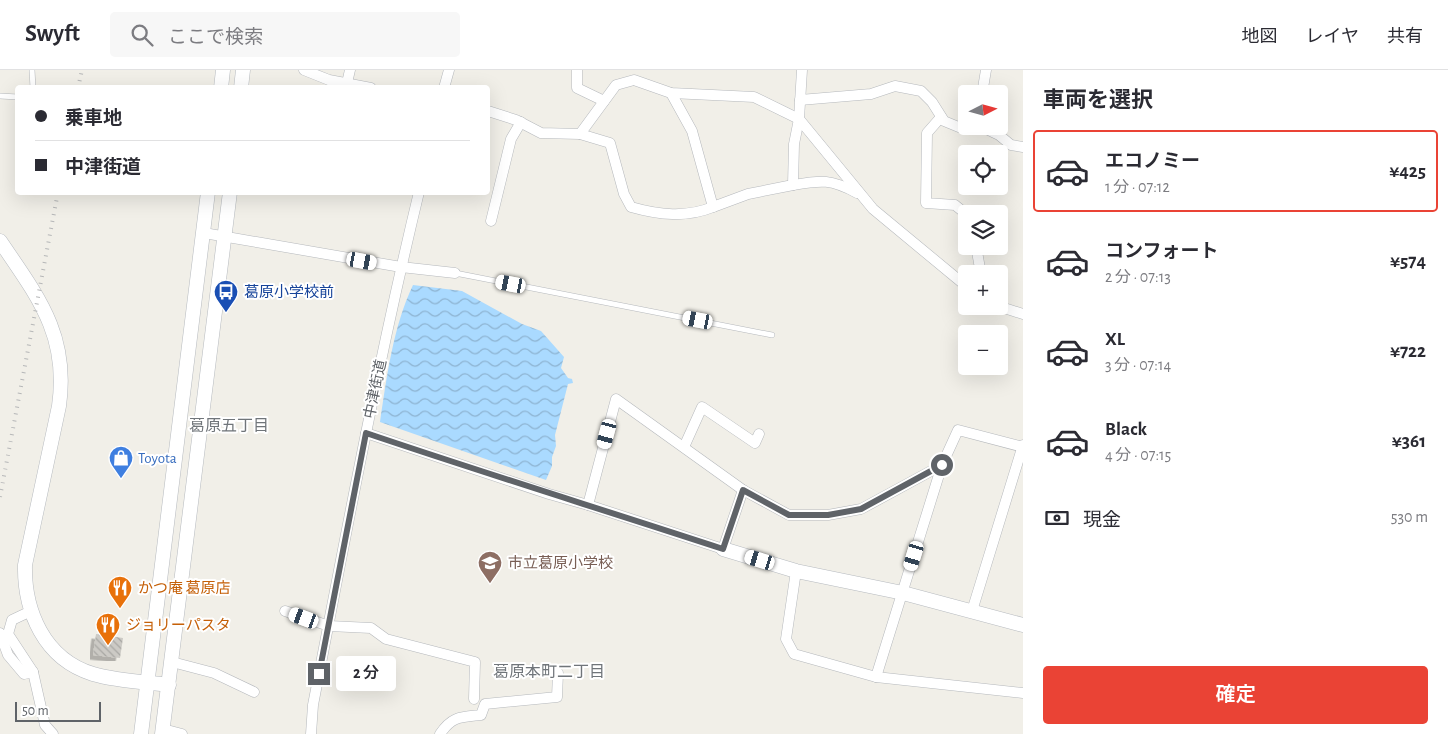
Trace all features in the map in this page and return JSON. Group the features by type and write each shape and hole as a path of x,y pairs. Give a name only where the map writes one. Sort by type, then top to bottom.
{"street":[{"path":"221,85 223,70"},
{"path":"241,85 243,70"},
{"path":"304,70 316,72 329,80 353,85"},
{"path":"347,84 350,70"},
{"path":"445,85 449,70"},
{"path":"577,70 577,88 604,101"},
{"path":"793,185 794,144 799,120 802,70"},
{"path":"984,85 986,70"},
{"path":"580,134 616,85 634,80 671,93 754,97 799,120 873,209 958,279"},
{"path":"800,100 871,94 895,86 921,91 932,102 944,121 958,127"},
{"path":"671,93 692,131 713,207"},
{"path":"490,112 521,122 542,132 580,134 610,143 624,194 631,207 668,215 703,211 748,194 793,185 828,181 861,194"},
{"path":"941,117 927,133 926,204 955,205 958,207"},
{"path":"491,221 511,139 521,122"},
{"path":"1000,135 1011,145 1023,147"},
{"path":"141,734 208,195"},
{"path":"182,734 162,731 230,195"},
{"name":"中津街道","path":"311,734 313,705 366,433 418,195"},
{"path":"204,233 401,267 455,274"},
{"path":"0,241 47,315 56,337 62,384 25,564 25,582 30,611 52,648 70,663 91,673 120,680 169,685"},
{"path":"1008,309 1023,314"},
{"path":"588,505 616,399 743,490 789,515 828,515 861,509 942,465"},
{"path":"684,447 702,407 755,443 760,434"},
{"path":"876,677 942,465 958,430 1023,446 972,611"},
{"path":"366,433 540,491 796,571 903,592 1023,625"},
{"path":"723,549 743,490"},
{"path":"796,571 786,639 794,654 876,677 1022,690"},
{"path":"30,611 12,620 8,634 33,672 45,725 53,734"},
{"path":"285,611 329,626 371,628 386,639 475,662 474,699"},
{"path":"0,634 8,655 24,674 33,672"},
{"path":"172,662 214,673 254,692"},
{"path":"440,734 448,722 460,717 481,715 485,704 557,697 558,673"}],"lane":[{"path":"32,70 33,85"},
{"path":"0,96 15,97"},
{"path":"455,274 772,335"}],"water":[{"path":"413,285 462,291 522,324 541,331 564,357 561,368 568,378 572,379 573,383 568,384 555,435 556,446 552,457 552,466 546,480 380,422 388,370 400,318"}],"building":[{"name":"ジョリーパスタ","path":"96,634 123,638 120,658 93,655"}],"railway":[{"path":"79,85 82,70"},
{"path":"0,497 57,195"}],"place":[{"name":"葛原小学校前","path":"226,313"},
{"name":"Toyota","path":"121,479"},
{"name":"市立葛原小学校","path":"490,584"},
{"name":"かつ庵 葛原店","path":"120,609"},
{"name":"ジョリーパスタ","path":"108,646"}],"district":[{"name":"葛原五丁目","path":"229,425"},
{"name":"葛原本町二丁目","path":"549,671"}],"route":[{"path":"319,674 366,433 723,549 743,490 789,515 828,515 861,509 942,465"}]}
